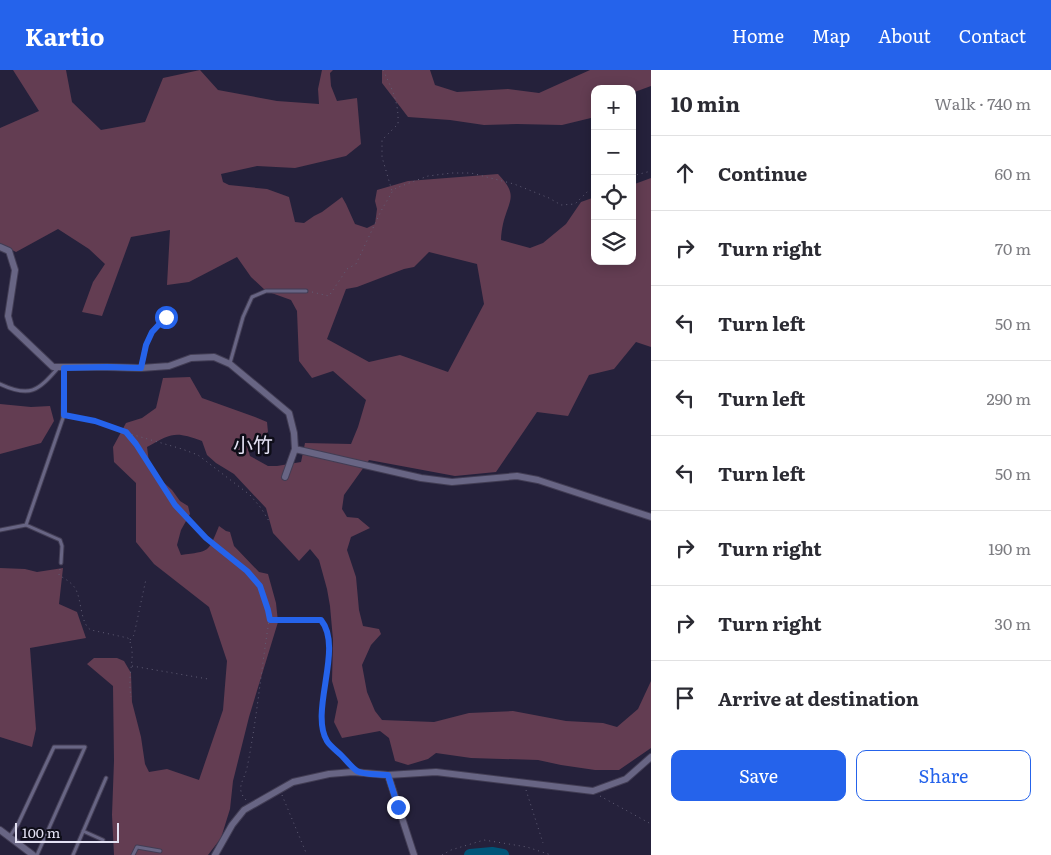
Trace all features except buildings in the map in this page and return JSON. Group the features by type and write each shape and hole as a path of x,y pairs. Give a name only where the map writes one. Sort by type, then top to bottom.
{"street":[{"path":"0,247 9,251 15,270 8,316 11,327 53,368 141,368 169,366 191,358 214,357 230,364 289,414 294,433 295,449 285,477"},
{"path":"295,449 421,478 452,482 516,476 538,480 651,517"},
{"path":"215,855 232,825 244,810 293,782 329,774 359,772 388,775 436,772 593,791 626,779 651,757"},
{"path":"388,775 414,855"},
{"path":"0,830 33,855"}],"lane":[{"path":"230,364 242,317 252,297 266,291 306,291"},
{"path":"141,368 146,345 152,332 166,317"},
{"path":"0,384 13,390 30,392 43,385 62,368"},
{"path":"26,525 64,415 62,368"},
{"path":"0,530 26,525 60,540 62,546 61,563"},
{"path":"9,837 18,824 54,747 85,747 37,855"},
{"path":"73,855 106,778"},
{"path":"83,832 103,840"},
{"path":"133,855 137,847 160,851"}],"path":[{"path":"383,70 393,92 398,111 398,124 382,140 382,158 392,192"},
{"path":"636,175 651,172"},
{"path":"306,291 329,296 347,269 356,264 392,192 396,188 428,176 452,173 471,174 514,184 549,198 561,206 574,204 591,190"},
{"path":"64,415 95,421 198,455 250,495 269,520"},
{"path":"126,432 136,444 175,505 206,538 247,571 260,586 270,620 252,742 240,790 242,795 252,805"},
{"path":"61,563 59,575 71,583 77,590 87,628 130,640 132,648 131,697"},
{"path":"130,640 134,635 146,579"},
{"path":"270,620 321,620 325,625 328,639 328,655 322,708 322,727 328,742 359,772"},
{"path":"132,666 208,679"},
{"path":"523,782 543,843"},
{"path":"279,790 307,855"},
{"path":"593,791 651,824"},
{"path":"442,855 484,840 527,847 551,855"}],"shaded area":[{"path":"13,70 66,70 72,102 101,130 145,122 163,78 200,70 218,90 277,101 319,104 318,89 322,70 333,70 330,73 331,86 337,101 357,98 361,144 346,156 295,168 257,166 221,174 223,182 229,185 267,189 289,197 295,222 304,223 342,197 355,224 367,228 375,224 377,190 408,181 498,174 508,188 511,198 503,224 501,240 530,248 543,243 566,224 581,202 591,198 591,265 636,265 636,184 651,178 651,347 636,342 614,369 589,375 568,416 537,412 496,472 455,476 369,460 344,495 342,509 347,517 358,518 370,528 351,537 347,550 356,577 359,610 363,626 379,629 381,634 371,645 362,665 367,692 375,711 382,720 434,722 469,713 513,711 566,721 603,723 617,727 638,709 651,681 651,748 619,770 595,770 538,760 471,758 436,753 428,759 408,765 395,761 389,738 380,731 342,738 334,722 338,702 332,681 333,640 330,606 319,560 310,549 299,561 273,533 266,508 234,474 207,455 202,441 186,436 168,436 147,447 149,462 161,480 180,501 188,506 190,514 181,530 177,545 181,555 198,553 207,549 219,526 230,532 234,546 259,572 268,574 276,603 278,622 249,717 233,781 230,809 221,838 208,855 114,855 112,815 114,761 113,686 87,664 94,658 117,658 124,661 131,673 132,702 141,737 145,764 149,772 167,769 199,780 223,710 227,661 209,607 154,564 136,542 136,483 114,462 113,447 126,423 142,418 156,408 163,378 190,377 202,398 267,422 268,432 247,446 250,456 268,466 277,466 301,462 305,443 351,444 366,400 333,371 312,378 299,361 297,311 291,300 266,291 251,277 237,257 189,282 167,285 170,230 131,237 102,316 82,312 93,282 105,264 89,249 58,229 16,252 0,244 0,128 39,111","holes":["429,252 477,264 484,304 448,372 400,355 369,362 327,339 346,289 414,267"]},
{"path":"382,70 430,70 435,85 457,92 508,89 539,93 590,70 651,70 651,86 636,92 636,85 591,85 591,118 562,125 484,125 408,117 382,83"},
{"path":"0,404 31,407 50,406 54,421 41,443 0,454"},
{"path":"0,568 25,569 37,572 63,568 59,604 77,612 86,638 30,648 36,729 32,747 0,737"}],"waterway":[{"path":"470,855 492,853 503,855"}],"district":[{"name":"小竹","path":"253,445"}],"route":[{"path":"166,317 152,332 146,345 141,368 64,368 64,415 95,421 126,432 136,444 175,505 206,538 247,571 260,586 270,620 321,620 325,625 328,639 327,677 322,708 322,727 328,742 359,772 388,775 398,807"}]}
